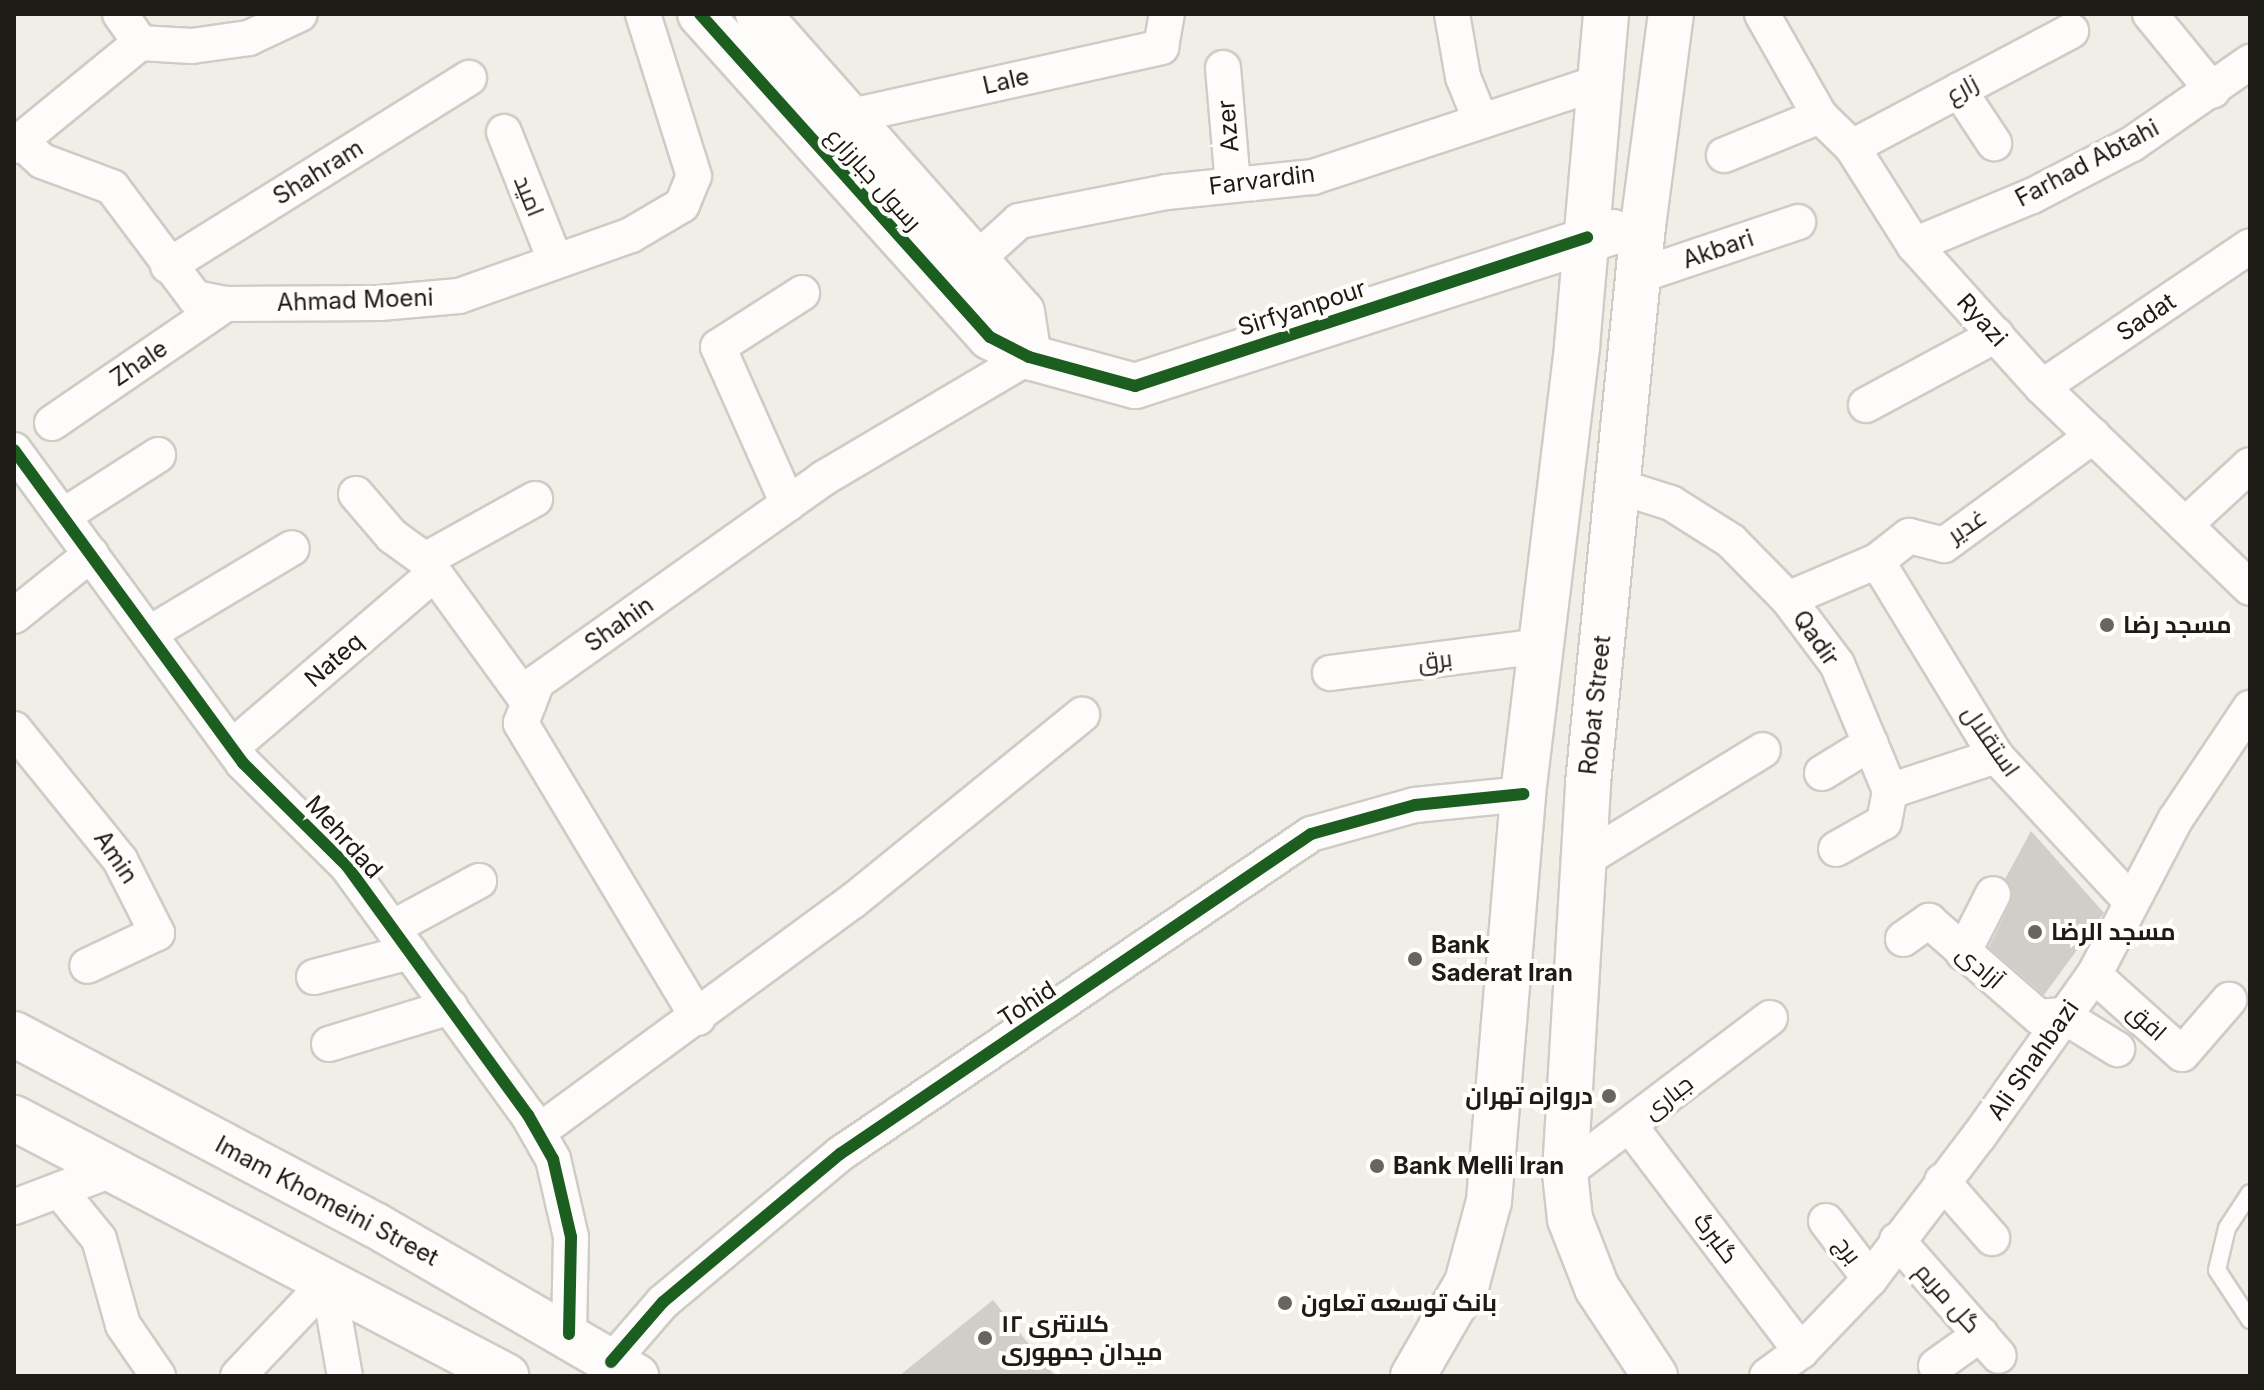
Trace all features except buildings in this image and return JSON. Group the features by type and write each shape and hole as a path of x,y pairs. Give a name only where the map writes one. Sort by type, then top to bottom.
{"main road":[{"name":"رسول جبارزارع","path":"700,14 990,337 1029,357"},
{"name":"رسول جبارزارع","path":"758,14 1022,312 1029,357"},
{"path":"1413,1376 1467,1283 1489,1201 1523,794 1587,237 1606,14"},
{"name":"Robat Street","path":"1655,1376 1597,1288 1570,1219 1565,1173 1582,861 1643,226 1671,14"},
{"name":"Sirfyanpour","path":"1029,357 1135,386 1587,237 1643,226"},
{"name":"Imam Khomeini Street","path":"14,1034 569,1334 624,1369"},
{"path":"14,1118 506,1376"}],"street":[{"path":"120,14 140,43"},
{"path":"17,144 140,43 192,46 249,38 300,14"},
{"name":"Ahmad Moeni","path":"17,144 42,161 112,187 168,266 195,298 226,304 459,296 631,235 682,205 694,176 643,14"},
{"path":"1452,14 1463,77 1480,119"},
{"name":"Ryazi","path":"1762,14 1820,116 1852,147 1914,245 2042,387 2250,588"},
{"path":"2150,14 2213,91"},
{"name":"Lale","path":"851,116 1164,30"},
{"name":"زارع","path":"1852,147 2071,31"},
{"name":"Farhad Abtahi","path":"1914,245 2032,196 2132,144 2213,91 2250,62"},
{"name":"Azer","path":"1223,68 1233,184"},
{"name":"Shahram","path":"168,266 469,78"},
{"name":"Farvardin","path":"976,260 1019,221 1233,184 1313,177 1480,119 1600,82"},
{"path":"1959,90 1994,143"},
{"path":"1724,155 1820,116"},
{"name":"امید","path":"504,132 555,260"},
{"name":"Akbari","path":"1638,276 1798,222"},
{"name":"Sadat","path":"2042,387 2250,246"},
{"path":"788,504 718,347 802,293"},
{"name":"Zhale","path":"52,423 226,304"},
{"path":"1866,405 1996,335"},
{"name":"Shahin","path":"529,703 537,682 788,504 1029,357"},
{"name":"غدیر","path":"1788,599 1877,561 1909,536 1944,545 2093,436"},
{"name":"Mehrdad","path":"14,450 232,747 347,866 538,1132 553,1159 571,1237 569,1334"},
{"path":"63,516 158,455"},
{"path":"2185,525 2250,465"},
{"name":"Qadir","path":"1617,486 1671,503 1731,541 1788,599 1837,664 1890,791"},
{"path":"356,494 392,536 430,567 529,703 521,723 561,798 698,1018"},
{"name":"Nateq","path":"232,747 430,567 535,499"},
{"path":"150,633 292,548"},
{"path":"14,616 91,554"},
{"name":"استقلال","path":"1877,561 1996,756 2130,900"},
{"name":"برق","path":"1330,673 1541,646"},
{"name":"Ali Shahbazi","path":"1767,1376 1801,1351 1870,1279 2094,975 2130,900 2250,708"},
{"path":"538,1132 698,1018 1082,715"},
{"name":"Amin","path":"14,729 120,860 157,933 87,966"},
{"path":"1822,773 1871,743"},
{"path":"1582,861 1763,750"},
{"path":"1836,849 1884,822 1890,791 1996,756"},
{"name":"Tohid","path":"624,1369 663,1302 840,1154 1311,834 1415,805 1523,794"},
{"path":"314,977 401,940 479,881"},
{"path":"1963,953 1993,894"},
{"name":"آزادی","path":"1903,939 1929,921 2039,1017 2062,1015 2117,1049"},
{"name":"افق","path":"2094,975 2182,1054 2229,1000"},
{"path":"329,1044 450,1007"},
{"name":"جباری","path":"1565,1173 1770,1018"},
{"name":"گلبرگ","path":"1630,1126 1801,1351"},
{"path":"14,1207 114,1169"},
{"path":"1942,1181 1992,1238"},
{"path":"59,1190 99,1239 123,1325 158,1376"},
{"name":"برج","path":"1826,1221 1870,1279"},
{"name":"گل مریم","path":"1897,1240 1990,1345 1936,1366"},
{"path":"238,1376 328,1281"},
{"path":"328,1281 345,1376"}],"lane":[{"path":"2250,1193 2227,1228 2217,1270 2250,1320"}],"cycle path":[{"path":"700,14 990,337 1029,357 1135,386 1587,237"},
{"path":"14,450 243,763 347,866 528,1115 553,1159 571,1237 569,1334"},
{"path":"611,1362 663,1302 840,1154 1311,834 1415,805 1523,794"}],"place":[{"name":"مسجد رضا","path":"2107,625"},
{"name":"مسجد الرضا","path":"2035,932"},
{"name":"Bank Saderat Iran","path":"1415,959"},
{"name":"دروازه تهران","path":"1609,1096"},
{"name":"Bank Melli Iran","path":"1377,1166"},
{"name":"بانک توسعه تعاون","path":"1285,1303"},
{"name":"کلانتری ۱۲ میدان جمهوری","path":"985,1338"}]}
